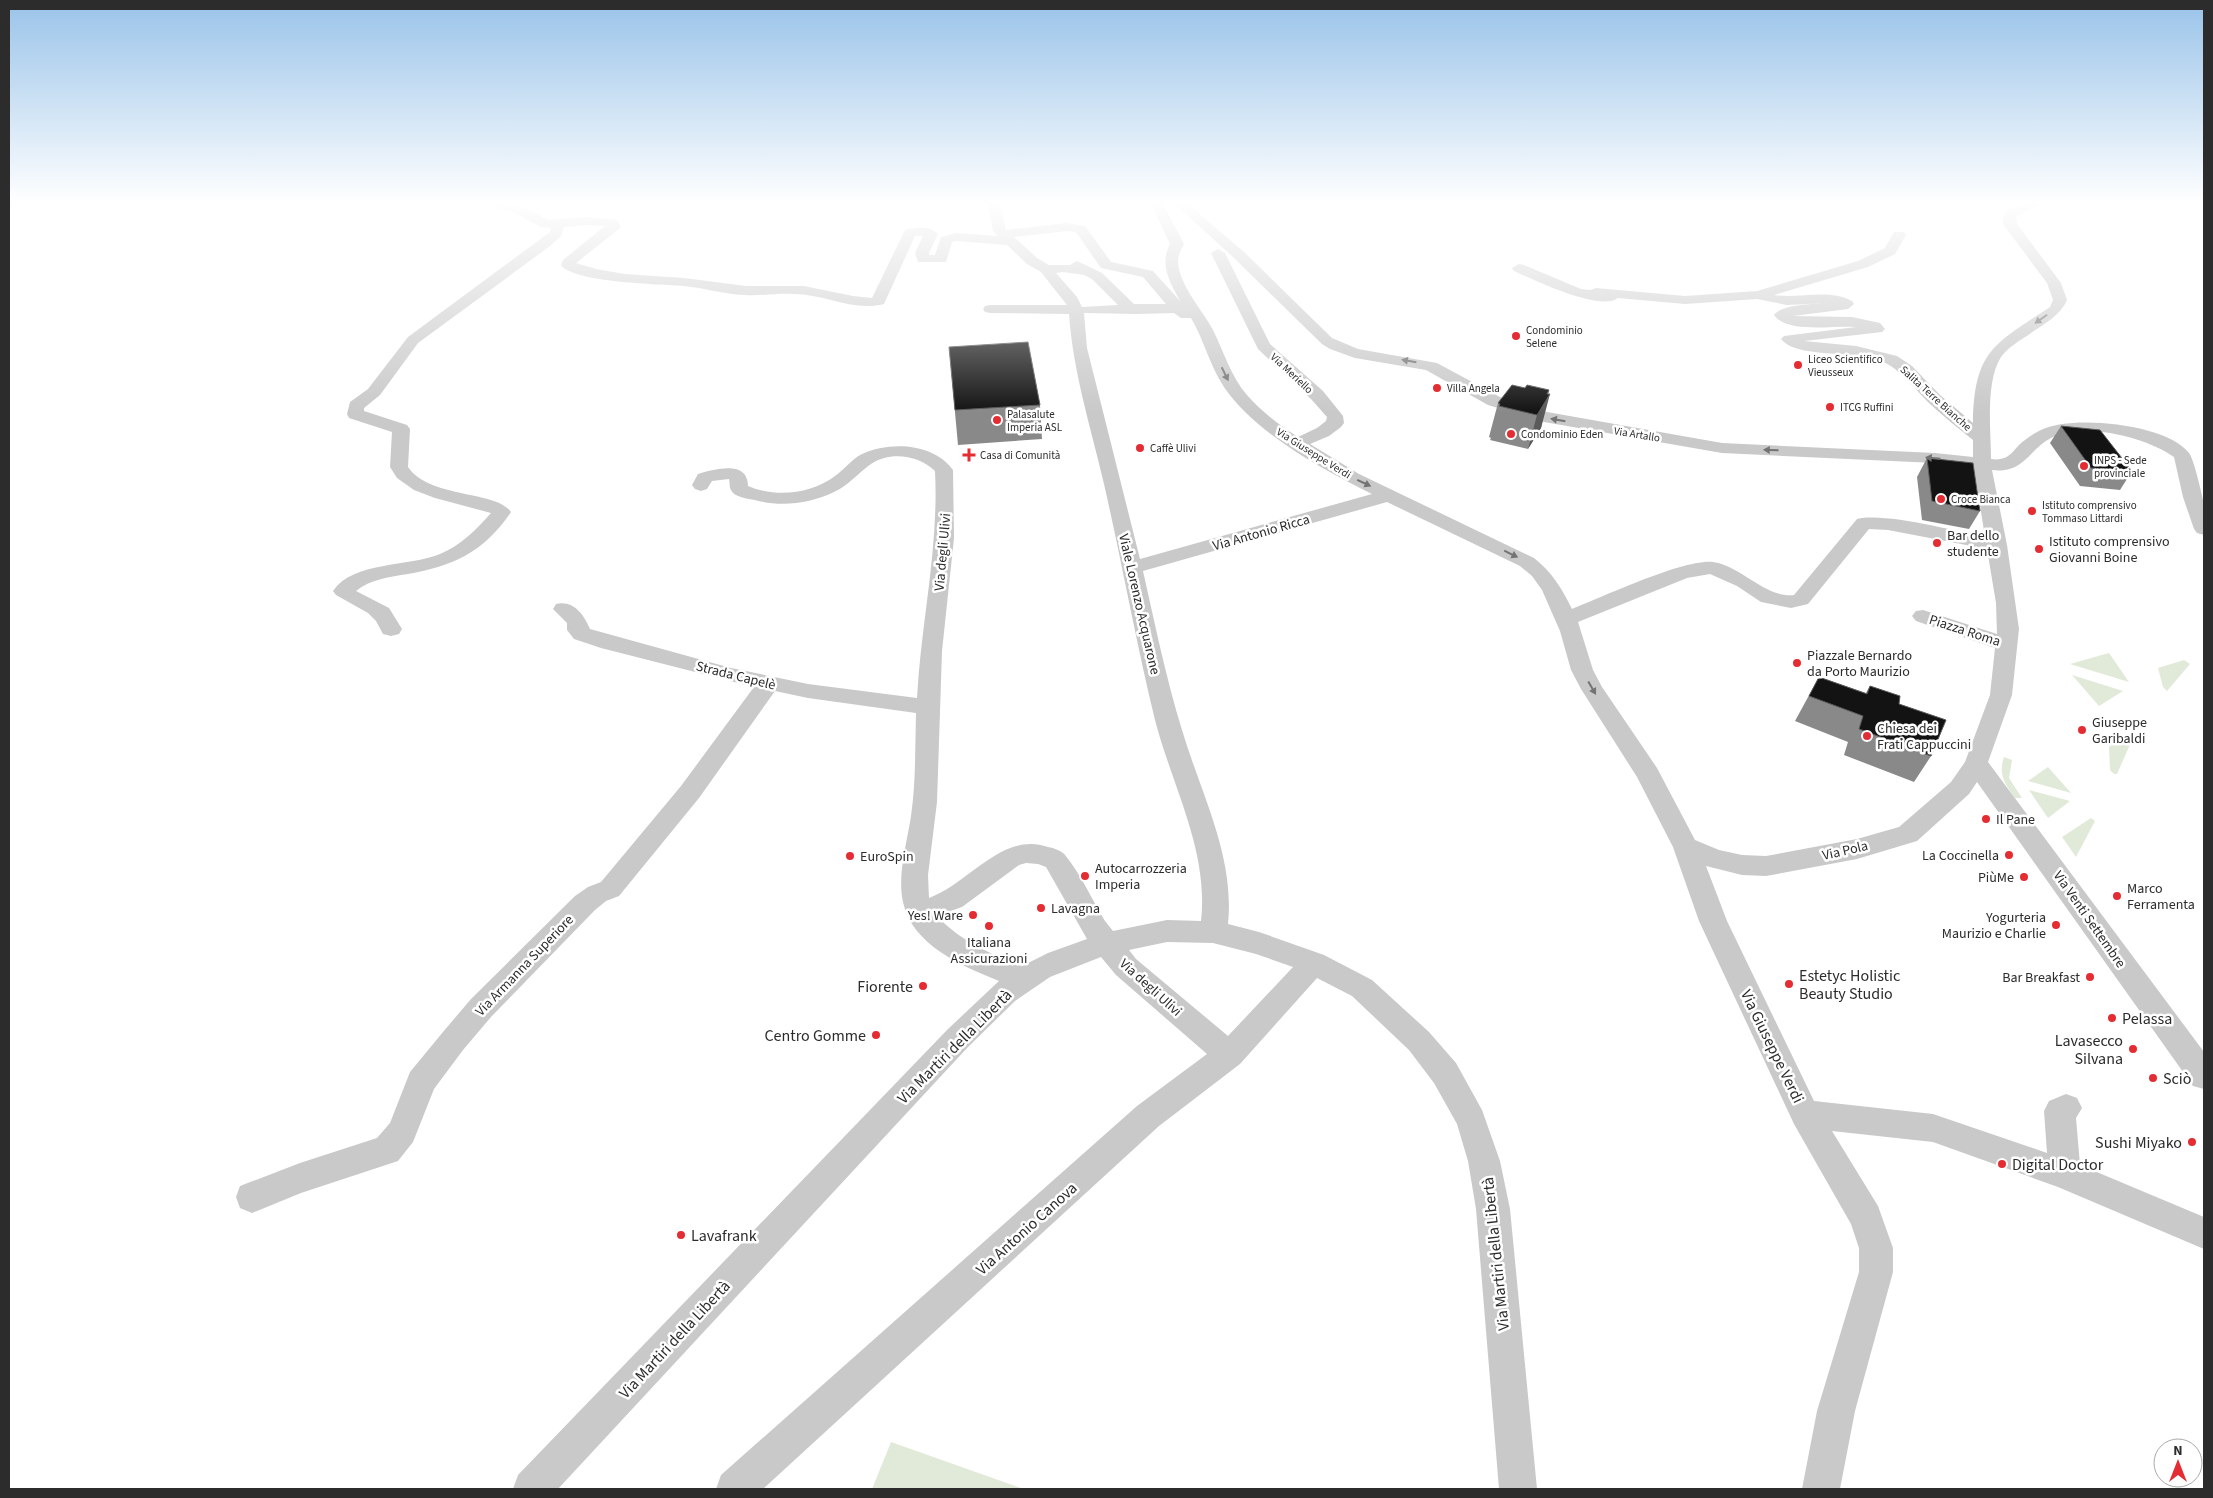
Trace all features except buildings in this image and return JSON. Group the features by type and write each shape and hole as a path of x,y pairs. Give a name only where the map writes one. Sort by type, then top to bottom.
{"street":[{"path":"391,629 377,608 349,596 343,591 348,586 371,577 423,566 456,554 481,534 502,512 492,506 460,499 413,483 401,472 399,467 401,429 355,414 356,406 374,392 399,356 413,340 503,274"},
{"path":"603,274 703,284 722,289 806,290 846,300 875,302 883,297 891,274"},
{"name":"Viale Lorenzo Acquarone","path":"1057,274 1072,300 1082,310 1079,348 1168,722 1215,872 1218,911 1213,932"},
{"path":"1093,274 1129,307 1136,310"},
{"path":"1148,274 1178,308 1186,314 1200,334 1210,339"},
{"name":"Via Giuseppe Verdi","path":"1175,274 1180,289 1210,339 1230,385 1242,400 1278,433 1353,478 1527,562 1547,581 1572,631 1582,670 1648,774 1686,847 1713,921 1805,1114 1866,1217 1876,1248 1876,1272 1836,1411 1821,1489"},
{"name":"Via Meriello","path":"1228,274 1263,346 1316,395 1335,416 1334,423 1324,432 1297,444"},
{"name":"Via Artallo","path":"1258,274 1327,342 1356,353 1431,366 1494,402 1522,412 1563,421 1722,448 1936,458 2001,466 2017,460 2026,448 2048,433 2084,426 2116,428 2147,436 2167,444 2182,455 2192,497 2204,529"},
{"name":"Salita Terre Bianche","path":"1533,274 1578,293 1609,297 1685,300 1758,295 1829,274"},
{"name":"Piazza Roma","path":"1976,763 2001,695 2006,644 2006,603 1982,465 1982,400 1987,374 1994,356 2007,343 2056,309 2060,300 2054,284 2047,274"},
{"name":"Salita Terre Bianche","path":"1596,292 1636,297"},
{"name":"Salita Terre Bianche","path":"1758,295 1769,299 1785,301 1826,299 1843,301 1847,304 1793,311 1781,315 1784,319 1796,321 1861,321 1875,326 1876,329 1798,337 1788,339 1790,342 1797,345 1847,349 1878,354 1893,360 1905,368 1953,415 1983,439"},
{"path":"990,309 1136,310 1178,308"},
{"name":"Via degli Ulivi","path":"701,486 704,478 719,473 730,473 739,478 739,488 750,495 780,499 817,493 838,483 852,470 870,458 880,454 910,452 928,456 944,470 946,513 927,707 925,802 914,892 919,912 940,937 981,961 1024,979"},
{"name":"Via Antonio Ricca","path":"1132,568 1390,496"},
{"path":"1566,619 1682,574 1712,568 1744,582 1768,598 1791,602 1801,600 1864,523 1888,524 1997,545"},
{"name":"Strada Capelè","path":"563,609 577,621 578,630 600,640 731,675 769,683 927,707"},
{"name":"Piazza Roma","path":"1923,616 2006,644"},
{"name":"Via Armanna Superiore","path":"252,1197 300,1178 387,1150 402,1132 421,1082 452,1041 481,1008 585,903 597,894 610,889 679,806 769,683"},
{"name":"Via Pola","path":"1686,847 1714,858 1742,865 1766,866 1857,848 1908,834 1960,788 1976,763"},
{"name":"Via Venti Settembre","path":"1976,763 2204,1076"},
{"name":"Via degli Ulivi","path":"919,912 952,900 1010,858 1024,853 1041,854 1055,860 1095,929 1126,967 1229,1055"},
{"name":"Via Martiri della Libertà","path":"532,1489 964,1031 1005,992 1024,979 1058,961 1092,948 1124,938 1167,931 1213,932 1259,943 1314,963 1362,988 1419,1041 1445,1073 1471,1120 1484,1161 1492,1209 1518,1489"},
{"name":"Via Antonio Canova","path":"735,1489 1148,1116 1229,1055 1314,963"},
{"path":"2064,1174 2060,1111 2066,1108"},
{"path":"1805,1114 1933,1128 2064,1174 2204,1233"}],"green space":[{"path":"2109,653 2129,682 2070,664"},
{"path":"2184,660 2190,664 2167,691 2163,687 2158,668"},
{"path":"2072,675 2123,691 2099,706"},
{"path":"2125,735 2129,736 2132,740 2117,774 2114,774 2110,770 2109,747"},
{"path":"2004,757 2012,760 2009,778 2022,798 2015,798 2004,779 2002,763"},
{"path":"2048,767 2071,793 2028,781"},
{"path":"2029,790 2070,801 2048,818"},
{"path":"2091,818 2095,821 2076,857 2062,837"},
{"path":"891,1442 1024,1489 872,1489"}],"place":[{"name":"Condominio Selene","path":"1516,336"},
{"name":"Liceo Scientifico Vieusseux","path":"1798,365"},
{"name":"Villa Angela","path":"1437,388"},
{"name":"ITCG Ruffini","path":"1830,407"},
{"name":"Palasalute Imperia ASL","path":"997,420"},
{"name":"Condominio Eden","path":"1511,434"},
{"name":"Caffè Ulivi","path":"1140,448"},
{"name":"Casa di Comunità","path":"969,455"},
{"name":"INPS - Sede provinciale","path":"2084,466"},
{"name":"Croce Bianca","path":"1941,499"},
{"name":"Istituto comprensivo Tommaso Littardi","path":"2032,511"},
{"name":"Bar dello studente","path":"1937,543"},
{"name":"Istituto comprensivo Giovanni Boine","path":"2039,549"},
{"name":"Piazzale Bernardo da Porto Maurizio","path":"1797,663"},
{"name":"Giuseppe Garibaldi","path":"2082,730"},
{"name":"Chiesa dei Frati Cappuccini","path":"1867,736"},
{"name":"Il Pane","path":"1986,819"},
{"name":"La Coccinella","path":"2009,855"},
{"name":"EuroSpin","path":"850,856"},
{"name":"Autocarrozzeria Imperia","path":"1085,876"},
{"name":"PiùMe","path":"2024,877"},
{"name":"Marco Ferramenta","path":"2117,896"},
{"name":"Lavagna","path":"1041,908"},
{"name":"Yes! Ware","path":"973,915"},
{"name":"Yogurteria Maurizio e Charlie","path":"2056,925"},
{"name":"Italiana Assicurazioni","path":"989,926"},
{"name":"Bar Breakfast","path":"2090,977"},
{"name":"Estetyc Holistic Beauty Studio","path":"1789,984"},
{"name":"Fiorente","path":"923,986"},
{"name":"Pelassa","path":"2112,1018"},
{"name":"Centro Gomme","path":"876,1035"},
{"name":"Lavasecco Silvana","path":"2133,1049"},
{"name":"Sciò","path":"2153,1078"},
{"name":"Sushi Miyako","path":"2192,1142"},
{"name":"Digital Doctor","path":"2002,1164"},
{"name":"Lavafrank","path":"681,1235"}]}
